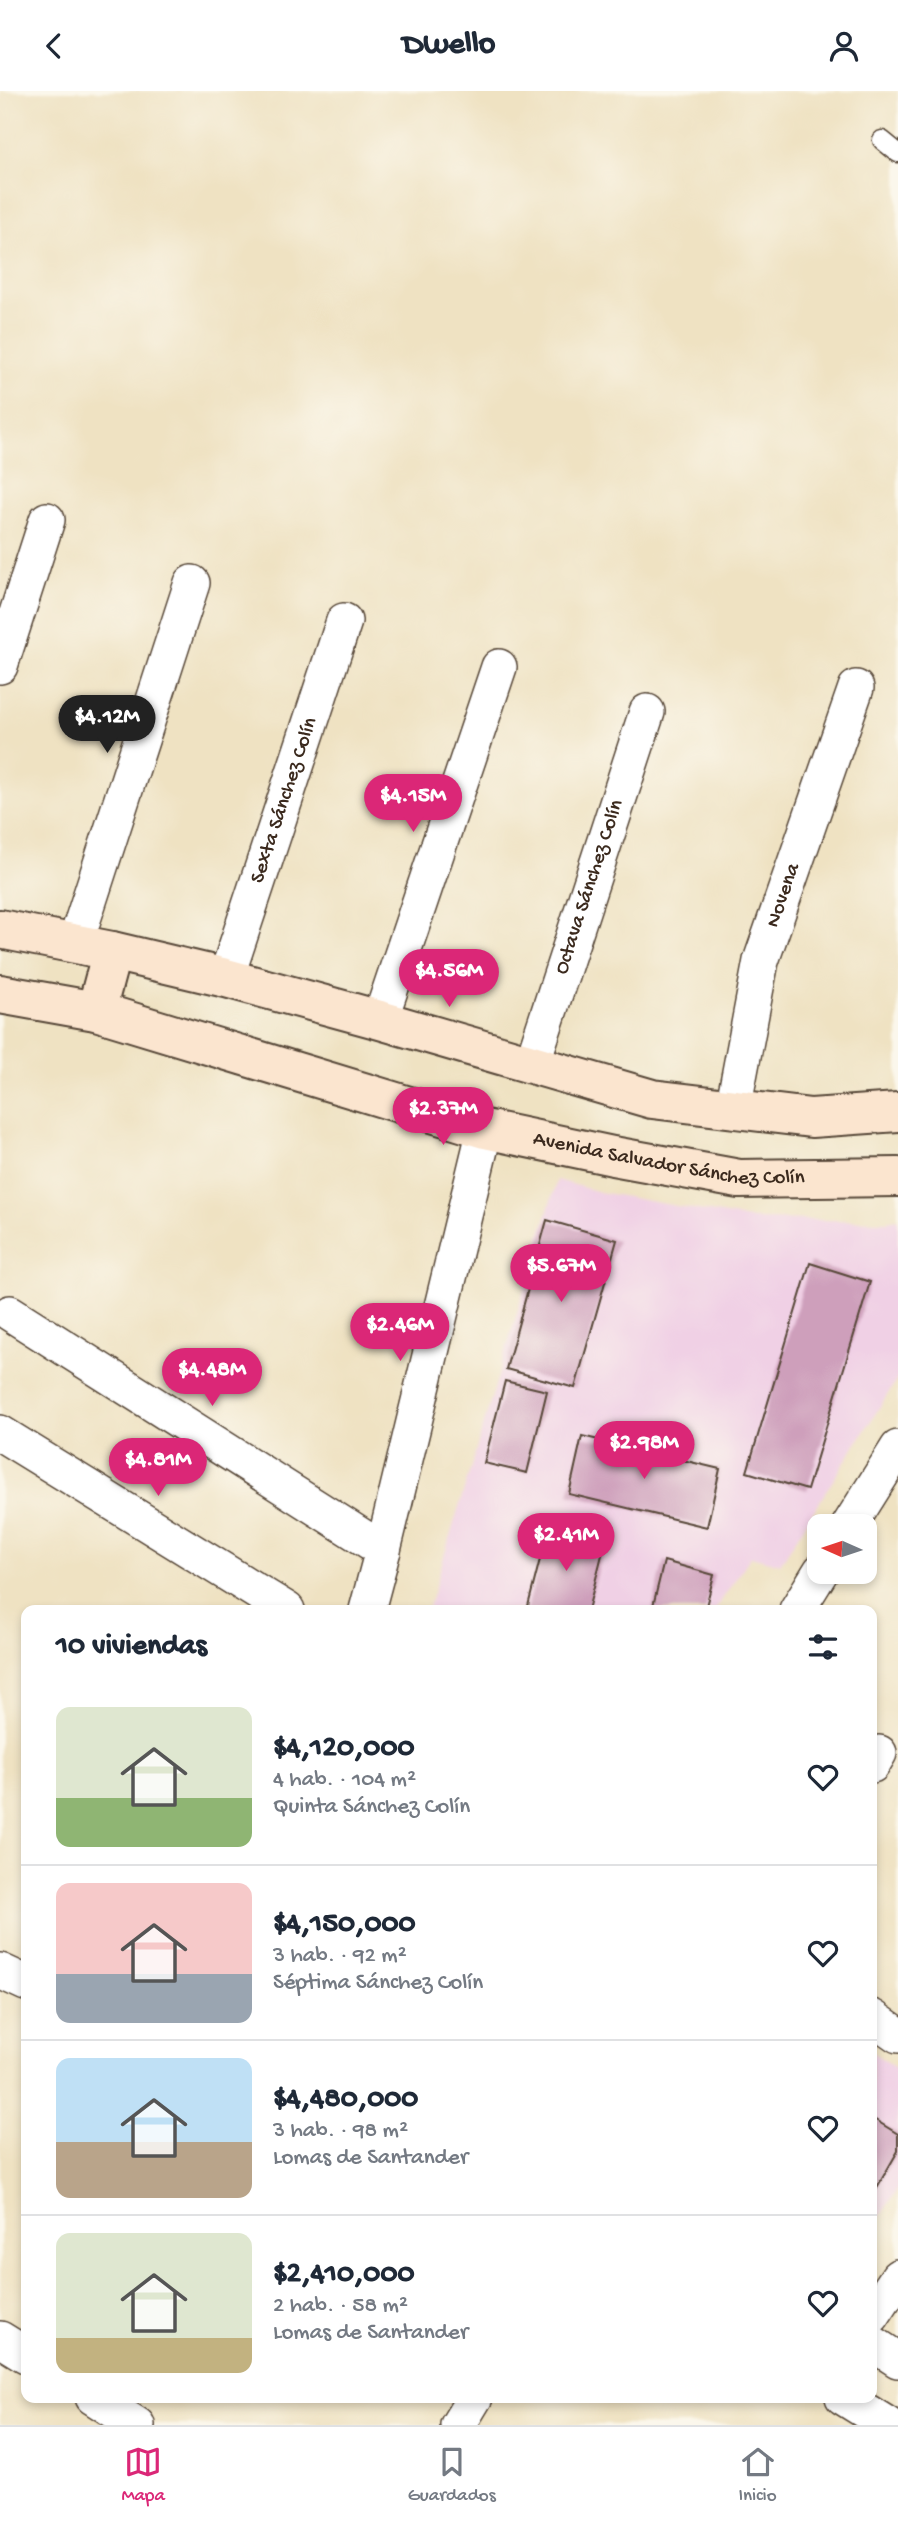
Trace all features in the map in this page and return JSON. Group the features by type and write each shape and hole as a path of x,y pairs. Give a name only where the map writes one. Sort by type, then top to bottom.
{"street":[{"path":"0,666 47,520"},
{"path":"96,1011 94,947 192,583"},
{"name":"Sexta Sánchez Colín","path":"226,978 344,621"},
{"path":"380,1020 499,667"},
{"name":"Novena","path":"733,1108 761,961 856,688"},
{"name":"Octava Sánchez Colín","path":"532,1064 647,712"},
{"path":"0,929 94,947 226,978 652,1099 811,1118 898,1112"},
{"name":"Avenida Salvador Sánchez Colín","path":"0,993 96,1011 485,1129 613,1156 739,1179 898,1177"},
{"path":"368,1605 485,1129"},
{"path":"10,1313 383,1550"},
{"path":"0,1433 279,1605"},
{"path":"857,1514 898,1448"},
{"path":"800,1605 813,1584"},
{"path":"0,1971 21,1981"},
{"path":"877,2020 898,2035"},
{"path":"877,2308 898,2277"},
{"path":"0,2339 21,2352"},
{"path":"877,2346 898,2360"},
{"path":"102,2403 136,2425"},
{"path":"853,2403 888,2425"}],"lane":[{"path":"882,140 898,153"}],"shaded area":[{"path":"557,1180 599,1192 748,1219 898,1219 898,1378 812,1514 807,1514 807,1521 780,1564 751,1556 718,1605 430,1605"},
{"path":"877,2055 898,2070 898,2189 877,2221"}],"building":[{"path":"547,1220 617,1240 575,1388 506,1369"},
{"path":"810,1263 870,1282 807,1490 747,1472"},
{"path":"505,1381 547,1391 527,1473 484,1463"},
{"path":"582,1436 720,1469 707,1527 569,1494"},
{"path":"548,1528 605,1543 589,1605 528,1605"},
{"path":"664,1561 714,1575 706,1605 653,1605"},
{"path":"877,2121 898,2134 898,2151 877,2187"}]}
